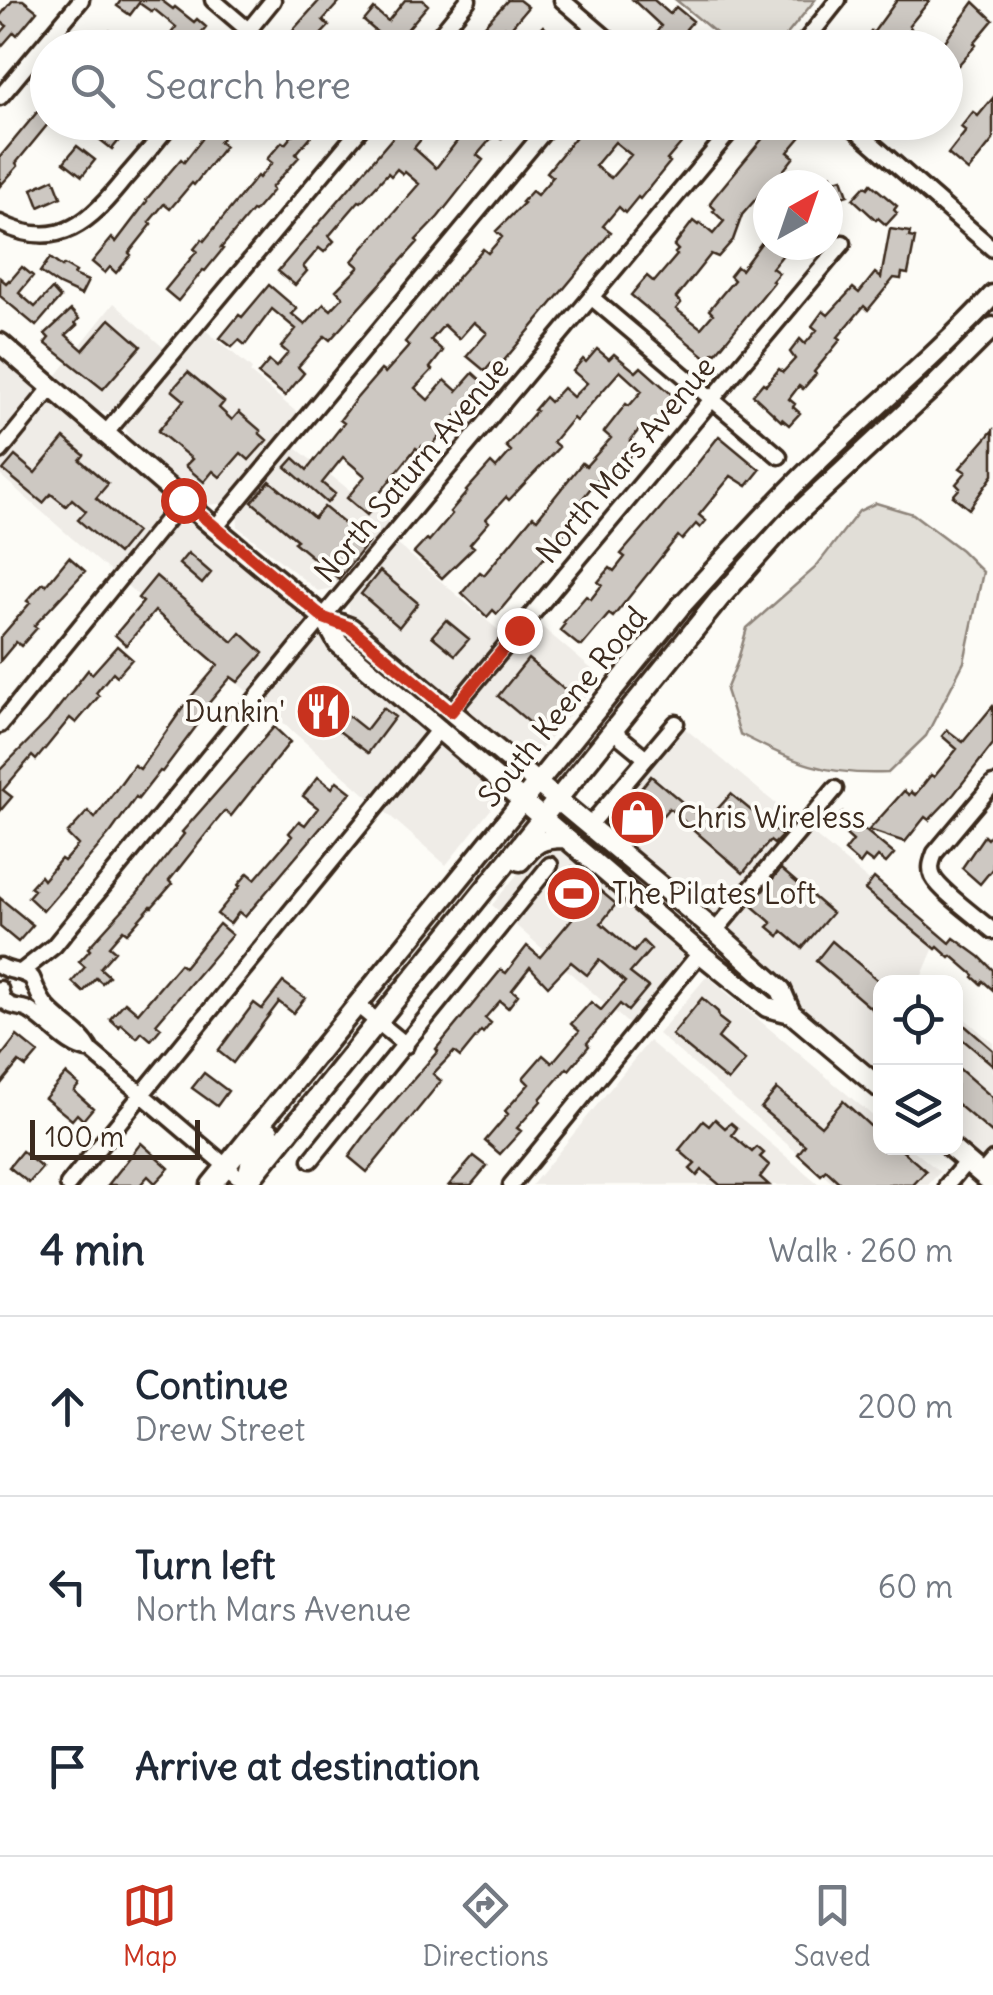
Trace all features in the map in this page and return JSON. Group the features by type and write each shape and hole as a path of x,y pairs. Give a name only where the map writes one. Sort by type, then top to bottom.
{"main road":[{"name":"South Keene Road","path":"247,1185 416,976 537,800 680,607 830,450 920,370 993,295"},
{"name":"South Keene Road","path":"211,1185 225,1176 356,1004 537,800 572,779 719,599 786,524 993,327"},
{"path":"0,343 324,618 351,628 515,764 564,838 766,1007 792,1014 873,1082"},
{"path":"324,618 338,643 440,728 573,825 672,909 716,931"},
{"path":"410,703 445,722 537,800 589,826 781,990 792,1014"},
{"path":"416,976 465,928 533,845 548,838 564,838"},
{"path":"247,1185 247,1170 256,1148 311,1080 334,1032"},
{"path":"962,1155 984,1170"}],"street":[{"path":"55,30 80,0"},
{"path":"213,0 248,30 273,0"},
{"path":"444,30 468,0"},
{"path":"562,0 596,30"},
{"path":"814,30 838,0"},
{"path":"0,97 30,61"},
{"path":"0,223 32,234 53,234 72,228 106,202 157,140"},
{"path":"106,433 350,140"},
{"path":"215,528 537,140"},
{"name":"North Saturn Avenue","path":"35,987 54,946 723,140"},
{"path":"868,140 993,249"},
{"name":"North Mars Avenue","path":"451,712 829,260"},
{"path":"592,297 779,456"},
{"path":"0,451 52,387"},
{"path":"0,724 183,500"},
{"path":"589,826 676,723"},
{"path":"68,1185 440,728"},
{"path":"612,730 646,758"},
{"path":"993,784 936,854 931,872 941,887 993,931"},
{"path":"716,931 835,789"},
{"path":"311,1160 550,865"},
{"name":"North Saturn Avenue","path":"11,970 54,946"},
{"path":"511,1185 700,953"},
{"path":"91,1051 76,1049 41,1018 11,1006 1,994 11,970 27,974 48,1008 225,1176 247,1185"},
{"path":"2,1018 32,1001 35,987"},
{"path":"356,1004 406,1045"},
{"path":"947,1185 984,1170"}],"shaded area":[{"path":"676,0 815,0 791,30 712,30"},
{"path":"114,303 167,351 115,411 98,412 56,376"},
{"path":"203,328 300,415 225,503 208,505 130,438 124,425"},
{"path":"0,352 43,388 0,441"},
{"path":"52,396 174,501 114,575 0,475 0,460"},
{"path":"308,425 296,448 394,525 332,588 318,591 238,527 237,513"},
{"path":"876,503 913,514 983,572 964,662 926,736 888,773 846,772 794,759 740,734 726,690 747,628 815,568 859,511"},
{"path":"183,509 315,619 251,695 123,582"},
{"path":"397,544 504,635 458,690 441,693 350,616 348,602"},
{"path":"536,622 601,677 538,753 516,756 470,717 469,702"},
{"path":"322,628 431,729 373,801 260,703"},
{"path":"682,726 799,823 715,922 598,824"},
{"path":"440,737 504,793 446,865 382,809"},
{"path":"808,830 938,938 922,975 873,975 873,1074 799,1011 724,930"},
{"path":"563,846 691,955 632,1027 512,922 558,863 549,857 503,915 492,905 537,850"},
{"path":"707,976 873,1116 873,1155 919,1155 940,1172 928,1185 835,1185 658,1034"},
{"path":"963,1017 993,1043 993,1151 981,1165 963,1149"},
{"path":"649,1041 820,1185 532,1185"}],"building":[{"path":"13,0 23,0 37,11 0,48 0,34 7,26 0,16"},
{"path":"121,0 161,0 206,27 174,30 176,27 154,9 152,12 139,3 130,15 117,6"},
{"path":"320,0 341,0 323,20 329,26 325,30 293,30"},
{"path":"405,0 423,0 428,5 407,30 374,30 364,21 374,9 388,21"},
{"path":"508,0 519,0 528,7 509,30 480,30"},
{"path":"633,0 654,0 670,14 676,7 693,21 687,30 658,30 661,26"},
{"path":"897,0 930,0 910,30 875,30"},
{"path":"974,2 993,20 963,60 963,30 953,30"},
{"path":"993,98 993,140 968,171 948,154 963,140 963,124 973,112 978,116"},
{"path":"30,121 30,140 35,140 0,186 0,157"},
{"path":"100,140 119,140 112,149"},
{"path":"201,140 221,140 225,146 170,209 164,204 116,273 110,267 105,273 92,262 112,238 116,242 181,159 184,162"},
{"path":"288,140 308,140 273,190 178,301 165,290 202,239 272,163 267,159 282,142"},
{"path":"391,140 420,140 414,148 436,168 458,140 490,140 477,155 483,160 418,242 330,340 325,336 298,367 304,373 285,396 258,374 269,361 276,367 288,353 281,347 296,329 272,309 245,345 239,340 232,347 220,338 269,285 297,309 292,314 305,325 324,304 331,310 343,297 336,290 359,267 352,261 419,184 397,169 391,176 388,173 329,236 334,241 324,252 319,248 303,267 307,271 295,285 278,271"},
{"path":"573,140 684,140 640,199 625,213 619,207 603,226 611,232 497,369 491,364 485,371 467,356 487,333 474,322 459,339 444,325 431,340 443,351 415,388 428,400 445,380 457,391 473,373 484,383 428,451 422,446 416,448 367,515 347,498 365,476 343,457 322,483 335,494 327,503 286,467 294,458 307,470 344,423 340,420 356,399 409,346 405,342 458,277 483,249 488,253 502,237 496,231 532,191 537,195 553,177 547,172","holes":["615,142 631,155 611,178 595,166"]},
{"path":"761,140 798,140 788,152 794,157 784,170 753,170 753,202 742,215 733,240 718,257 711,254 676,298 681,303 676,309 701,328 713,314 709,310 734,280 730,276 737,267 741,270 753,254 753,260 779,260 772,268 779,273 774,282 708,359 631,295 647,276 654,282 677,255 674,246 693,221 713,234 724,221 710,204"},
{"path":"77,146 95,160 82,176 64,162"},
{"path":"54,179 61,197 39,207 32,189"},
{"path":"871,184 897,206 897,213 886,225 853,199"},
{"path":"890,229 910,232 909,237 915,238 908,274 894,278 868,310 864,306 838,337 841,339 816,374 789,399 800,413 789,425 781,421 753,395 795,359 790,352 800,339 805,344 817,330 812,326 823,311 828,315 853,288 859,293 875,273 881,278"},
{"path":"50,258 88,281 81,295 40,272"},
{"path":"22,267 33,276 19,293 35,307 52,289 60,298 36,326 0,296 0,278 6,283 10,281"},
{"path":"71,310 79,319 66,335 83,350 110,319 141,346 103,389 45,343 49,338 45,334"},
{"path":"597,349 609,359 614,354 636,372 641,367 677,399 648,433 641,427 630,441 637,447 631,455 607,481 601,475 576,507 580,510 560,539 497,614 493,610 487,617 462,593 480,572 484,575 533,516 537,519 582,463 586,466 611,438 604,432 642,391 620,371 553,442 559,447 486,519 489,522 470,544 474,547 442,578 414,553 429,541 491,463 496,468 511,451 506,446 545,397 550,402 563,388 573,397 587,383 573,371"},
{"path":"188,372 224,402 219,408 232,420 239,412 267,440 249,460 241,453 220,477 213,471 204,482 185,466 192,459 158,431 184,400 172,390"},
{"path":"993,430 993,475 969,509 953,496 960,488 956,484 966,472 960,468"},
{"path":"719,436 760,470 747,486 731,476 699,515 706,521 700,528 696,524 682,540 678,536 613,617 609,614 582,646 577,644 560,630 563,623 586,596 591,599 602,585 598,582 610,568 614,571 625,557 621,554"},
{"path":"64,438 84,455 80,460 108,484 96,498 136,532 118,554 78,520 86,511 72,499 66,506 51,494 43,503 3,470 15,456 35,473"},
{"path":"270,481 314,518 324,507 368,543 339,579 252,502"},
{"path":"188,553 211,573 202,584 179,564"},
{"path":"69,557 85,571 34,626 37,628 21,646 16,642 0,661 0,638 30,603 27,601"},
{"path":"380,571 418,603 399,627 361,594"},
{"path":"156,576 233,642 241,633 263,653 238,682 231,677 197,717 201,720 162,772 136,797 43,911 28,897 34,890 30,887 40,876 43,880 78,845 67,834 88,811 95,818 134,765 140,769 218,665 155,611 126,645 115,635 143,602 138,598"},
{"path":"446,620 469,639 455,655 432,636"},
{"path":"117,646 132,659 117,676 113,672 76,723 70,718 36,760 32,756 3,790 12,797 0,811 0,770 48,721 88,670 92,674"},
{"path":"528,659 573,697 542,733 498,696"},
{"path":"326,698 366,730 383,708 395,717 368,753 327,722 320,730 306,724"},
{"path":"993,706 993,744 929,820 925,817 905,842 869,830 904,791 915,795 957,749 942,736 947,730 963,742"},
{"path":"274,727 290,742 231,816 225,811 214,824 152,907 109,946 115,951 100,968 109,976 102,983 96,978 83,992 72,982 85,967 79,962 88,948"},
{"path":"651,776 706,822 731,794 782,836 774,844 770,841 743,873 669,808 642,840 612,815"},
{"path":"318,777 332,788 337,781 351,792 245,917 239,912 230,924 217,914 248,873 255,879 292,836 289,833 299,821 305,825 318,808 303,796"},
{"path":"843,812 894,854 886,863 878,857 873,863 865,857 860,864 845,851 853,841 833,823"},
{"path":"993,832 993,868 980,884 962,868 984,836 987,839"},
{"path":"572,867 616,904 601,923 634,952 643,941 651,949 630,973 648,987 628,1011 620,1004 569,1070 540,1099 517,1128 521,1131 500,1154 485,1141 529,1084 523,1078 543,1055 552,1063 579,1031 571,1024 591,1002 601,1010 625,982 599,960 587,975 571,962 548,986 530,967 512,990 518,995 508,1008 500,1001 485,1018 491,1023 483,1033 460,1057 454,1052 433,1074 441,1081 367,1172 349,1157 366,1134 501,970 506,973 527,946 540,957 576,914 551,893"},
{"path":"781,869 832,913 802,948 782,931 779,936 768,927 772,923 751,905"},
{"path":"874,878 950,943 954,938 980,957 993,970 993,990 865,890"},
{"path":"0,898 33,925 18,942 0,927"},
{"path":"219,924 232,935 156,1024 161,1028 151,1040 142,1032 137,1038 110,1019 125,1002 138,1013 180,964 184,967"},
{"path":"832,941 873,976 873,1010 816,961"},
{"path":"283,982 305,998 293,1013 279,1002 233,1063 218,1051 254,1003 262,1009"},
{"path":"702,998 728,1025 718,1038 745,1061 728,1081 672,1035"},
{"path":"963,1024 993,1050 993,1065 963,1040"},
{"path":"17,1036 38,1053 26,1067 19,1062 0,1085 0,1058"},
{"path":"963,1072 993,1098 993,1134 963,1109"},
{"path":"204,1073 228,1091 217,1106 192,1088"},
{"path":"66,1074 79,1085 74,1091 93,1108 83,1120 77,1114 72,1120 45,1098"},
{"path":"777,1089 821,1126 843,1101 873,1129 873,1155 907,1155 926,1171 913,1185 842,1185 826,1170 821,1175 798,1154 805,1145 761,1108"},
{"path":"715,1119 725,1128 731,1123 737,1128 732,1135 752,1152 757,1147 764,1153 760,1157 769,1165 760,1177 769,1185 720,1185 702,1170 697,1176 690,1169 695,1164 679,1150 703,1121 709,1126"},
{"path":"141,1143 169,1168 155,1183 148,1176 140,1185 108,1185"},
{"path":"22,1151 42,1168 29,1183 9,1167"},
{"path":"474,1156 487,1166 471,1185 449,1185"}],"place":[{"name":"Dunkin'","path":"324,712"},
{"name":"Chris Wireless","path":"638,818"},
{"name":"The Pilates Loft","path":"573,894"}],"route":[{"path":"183,500 324,618 351,628 451,712 519,630"}]}
